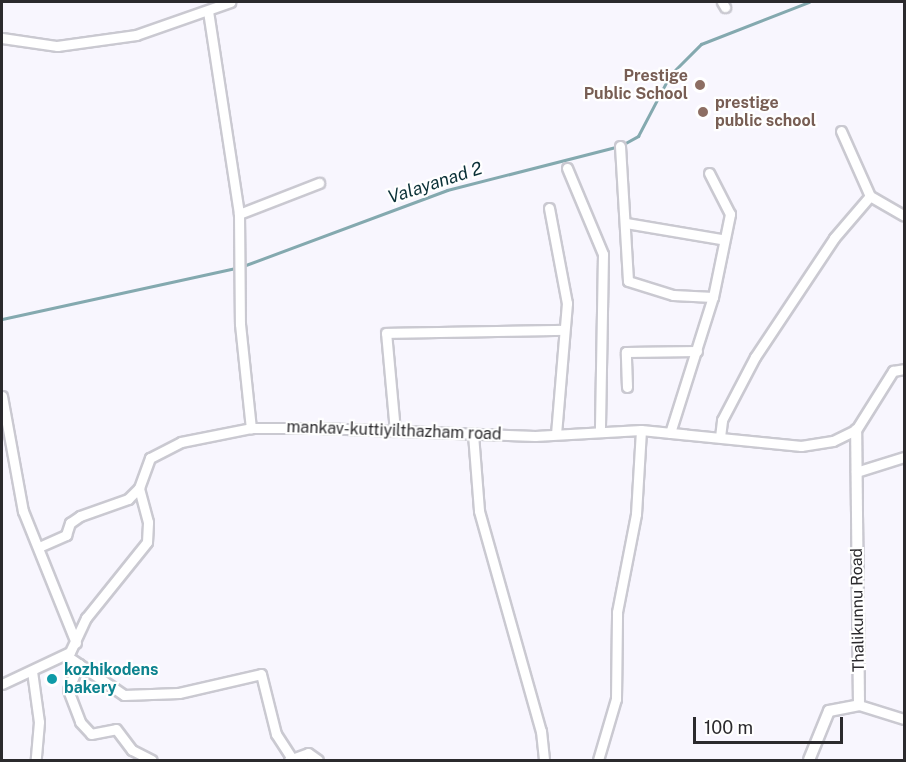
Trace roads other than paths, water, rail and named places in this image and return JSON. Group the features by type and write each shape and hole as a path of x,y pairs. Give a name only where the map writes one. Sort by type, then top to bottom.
{"street":[{"path":"2,38 57,46 136,34 230,2"},
{"path":"208,11 239,214 240,324 251,428"},
{"path":"841,131 870,196 904,216"},
{"path":"620,146 628,281 673,295 713,297"},
{"path":"567,168 603,254 600,431"},
{"path":"670,433 713,297 721,239 730,214 709,173"},
{"path":"239,214 320,183"},
{"path":"720,437 722,420 755,357 834,238 870,196"},
{"path":"549,208 567,303 556,433"},
{"path":"626,223 721,239"},
{"path":"395,431 386,333 564,330"},
{"path":"627,387 626,352 697,351"},
{"path":"856,430 893,371 904,369"},
{"path":"2,396 23,511 76,643"},
{"name":"mankav-kuttiyilthazham road","path":"140,488 150,458 181,442 251,428 473,434 641,430 801,446 833,441 856,430"},
{"path":"598,760 616,699 617,612 636,514 641,430"},
{"name":"Thalikunnu Road","path":"856,430 859,705"},
{"path":"473,434 479,511 542,731 544,760"},
{"path":"856,472 904,457"},
{"path":"2,684 67,656 76,643 86,618 147,542 148,522 140,488 128,499 80,516 70,523 66,535 39,547"},
{"path":"67,656 124,695 179,693 261,674 276,734 291,760 308,753 318,760"},
{"path":"79,664 68,690 80,722 91,734 116,729 132,750 152,760"},
{"path":"32,671 39,722 36,760"},
{"path":"809,760 829,711 859,705 904,719"}],"waterway":[{"name":"Valayanad 2","path":"243,266 447,190 620,146 638,136 670,75 701,44 809,2"},
{"name":"Valayanad 2","path":"2,319 236,268"}],"place":[{"name":"Prestige Public School","path":"700,85"},
{"name":"prestige public school","path":"703,112"},
{"name":"kozhikodens bakery","path":"52,679"}]}
